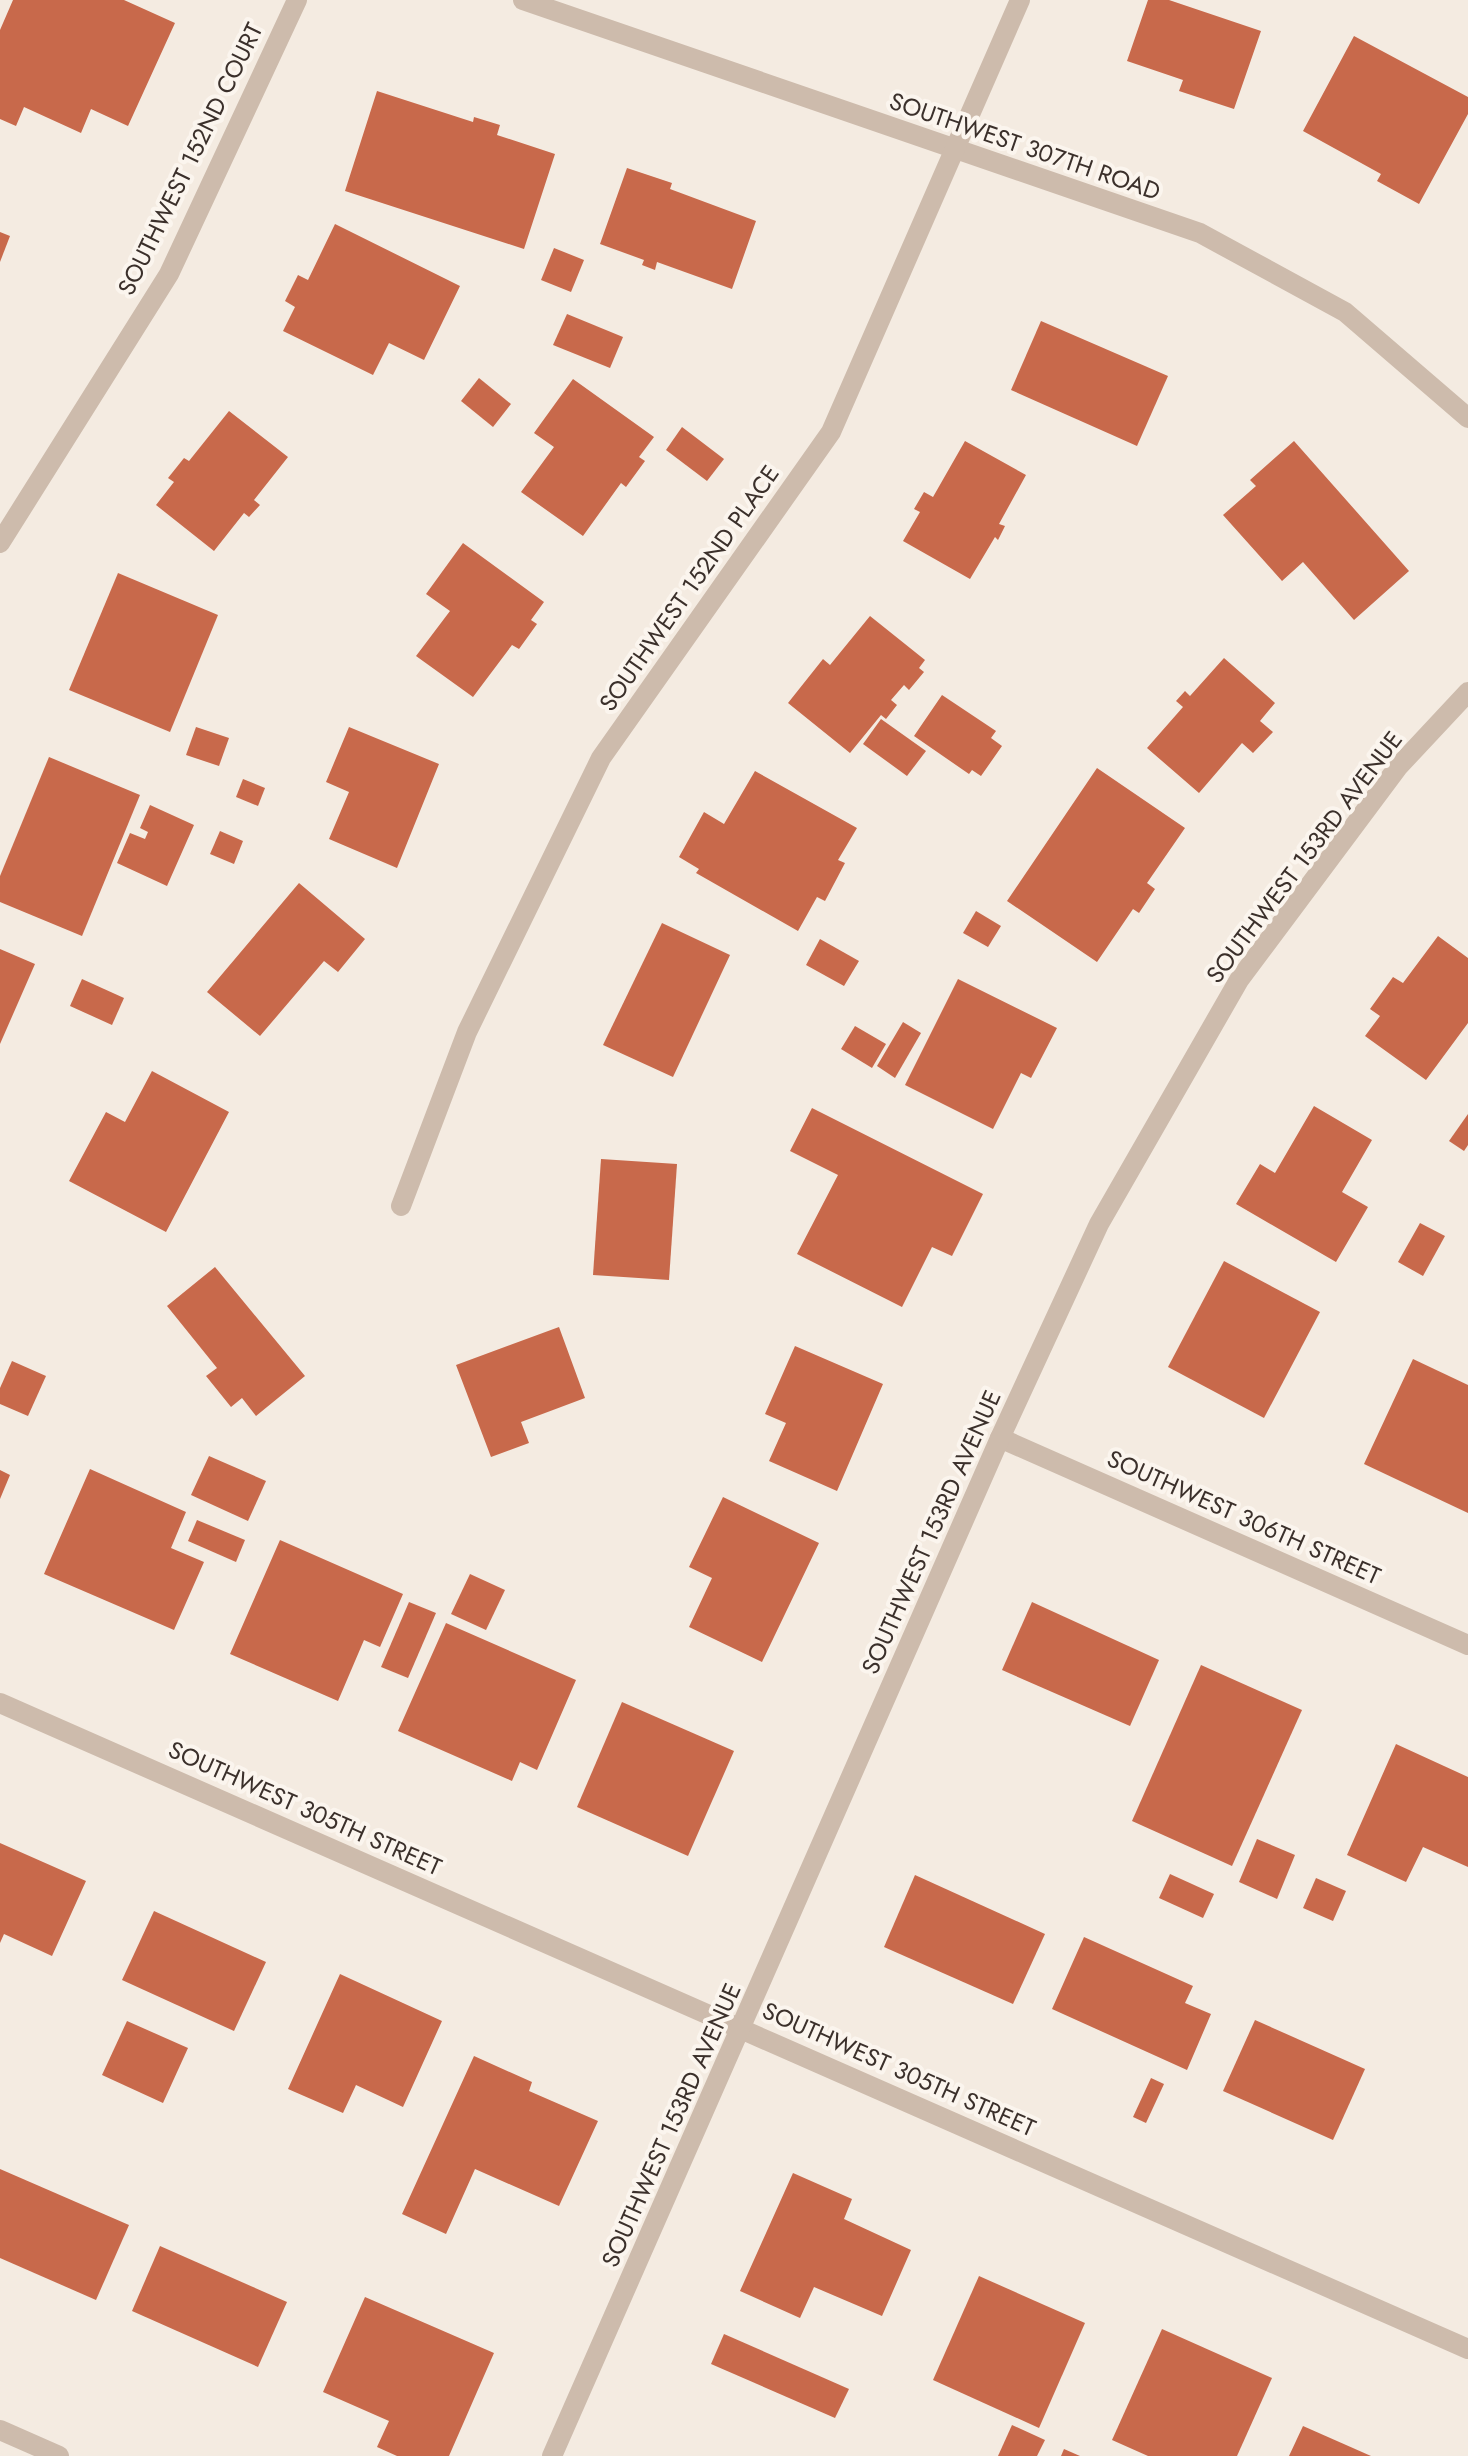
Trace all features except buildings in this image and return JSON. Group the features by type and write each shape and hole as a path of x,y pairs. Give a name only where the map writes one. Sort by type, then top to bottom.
{"street":[{"name":"SOUTHWEST 152ND COURT","path":"0,543 169,274 297,0"},
{"name":"SOUTHWEST 307TH ROAD","path":"523,0 1200,233 1345,312 1468,418"},
{"name":"SOUTHWEST 152ND PLACE","path":"401,1206 467,1032 601,758 831,432 1020,0"},
{"name":"SOUTHWEST 153RD AVENUE","path":"552,2456 743,2029 1000,1438 1099,1224 1239,980 1398,767 1468,692"},
{"name":"SOUTHWEST 306TH STREET","path":"1000,1438 1468,1645"},
{"name":"SOUTHWEST 305TH STREET","path":"0,1703 1468,2349"},
{"path":"0,2430 59,2456"}]}
